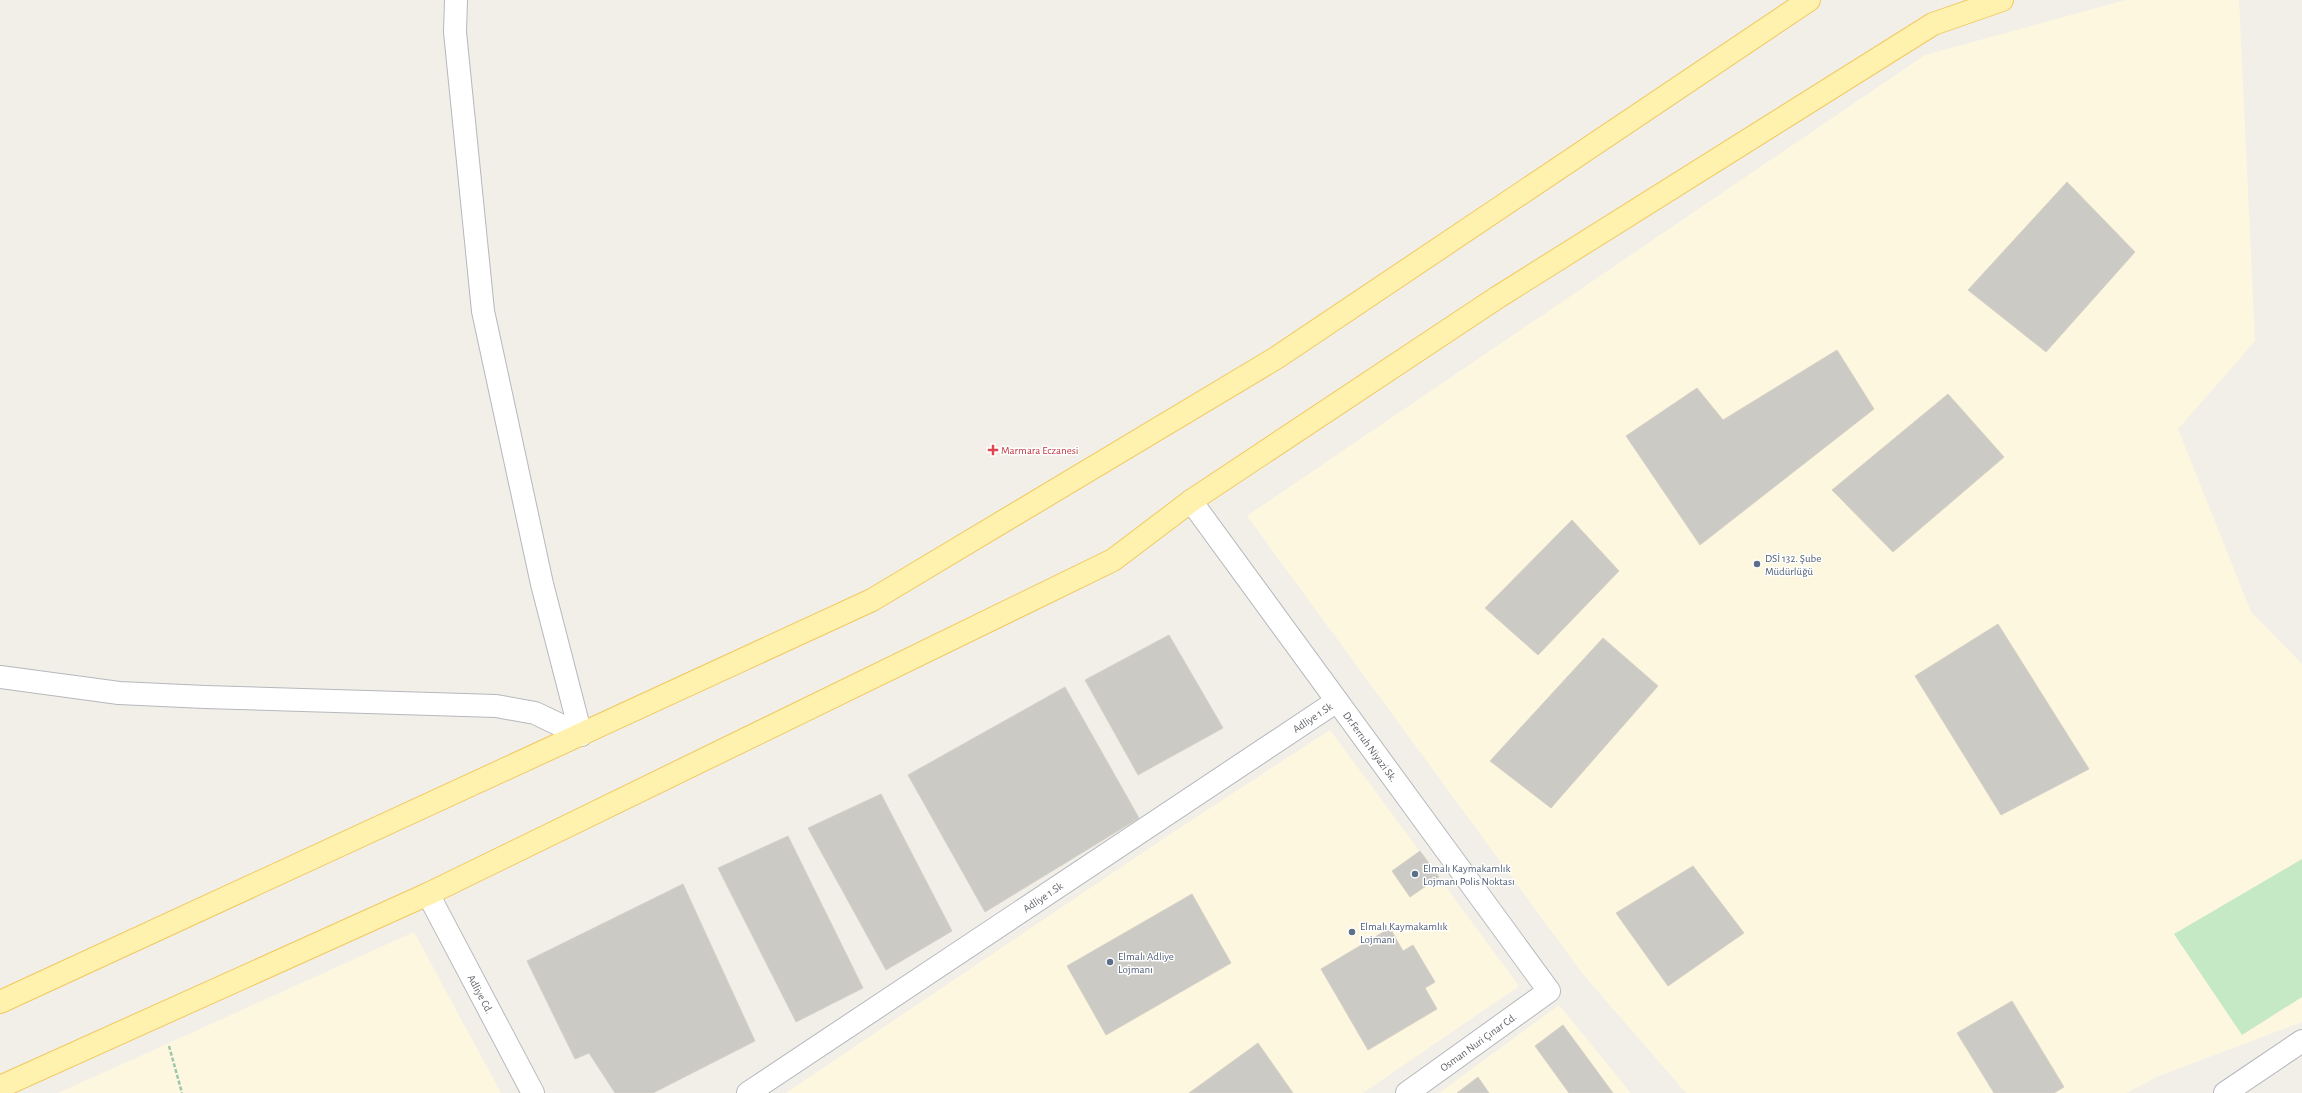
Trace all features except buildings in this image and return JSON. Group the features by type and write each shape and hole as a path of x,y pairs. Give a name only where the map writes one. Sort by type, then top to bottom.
{"main road":[{"path":"0,1002 581,735 879,596 1276,358 1809,0"},
{"path":"0,1087 428,894 1113,560 1191,501 1498,297 1933,24 2002,0"}],"street":[{"path":"456,0 455,32 483,311 542,584 581,735"},
{"name":"Dr.Ferruh Niyazi Sk.","path":"1191,501 1549,991"},
{"path":"0,677 119,693 204,698 496,706 536,713 581,735"},
{"name":"Adliye 1.Sk","path":"748,1093 1337,701"},
{"name":"Adliye Cd.","path":"428,894 533,1093"},
{"name":"Osman Nuri Çınar Cd.","path":"1407,1093 1549,991"},
{"path":"2225,1093 2302,1041"}],"path":[{"path":"161,1014 182,1093"}],"shaded area":[{"name":"DSİ 132. Şube Müdürlüğü","path":"2126,0 2239,0 2255,341 2178,429 2251,612 2302,664 2302,1022 2159,1076 2126,1093 1686,1093 1582,973 1247,516 1925,55"},
{"path":"1330,730 1519,986 1363,1093 786,1093 1175,831"},
{"path":"414,932 501,1093 58,1093 169,1043"},
{"path":"1559,1005 1631,1093 1439,1093"}],"green space":[{"path":"2302,859 2302,997 2242,1035 2174,934"}],"place":[{"name":"Marmara Eczanesi","path":"993,450"},
{"name":"DSİ 132. Şube Müdürlüğü","path":"1757,564"},
{"name":"Elmalı Kaymakamlık Lojmanı Polis Noktası","path":"1415,874"},
{"name":"Elmalı Kaymakamlık Lojmanı","path":"1352,932"},
{"name":"Elmalı Adliye Lojmanı","path":"1110,962"}]}
